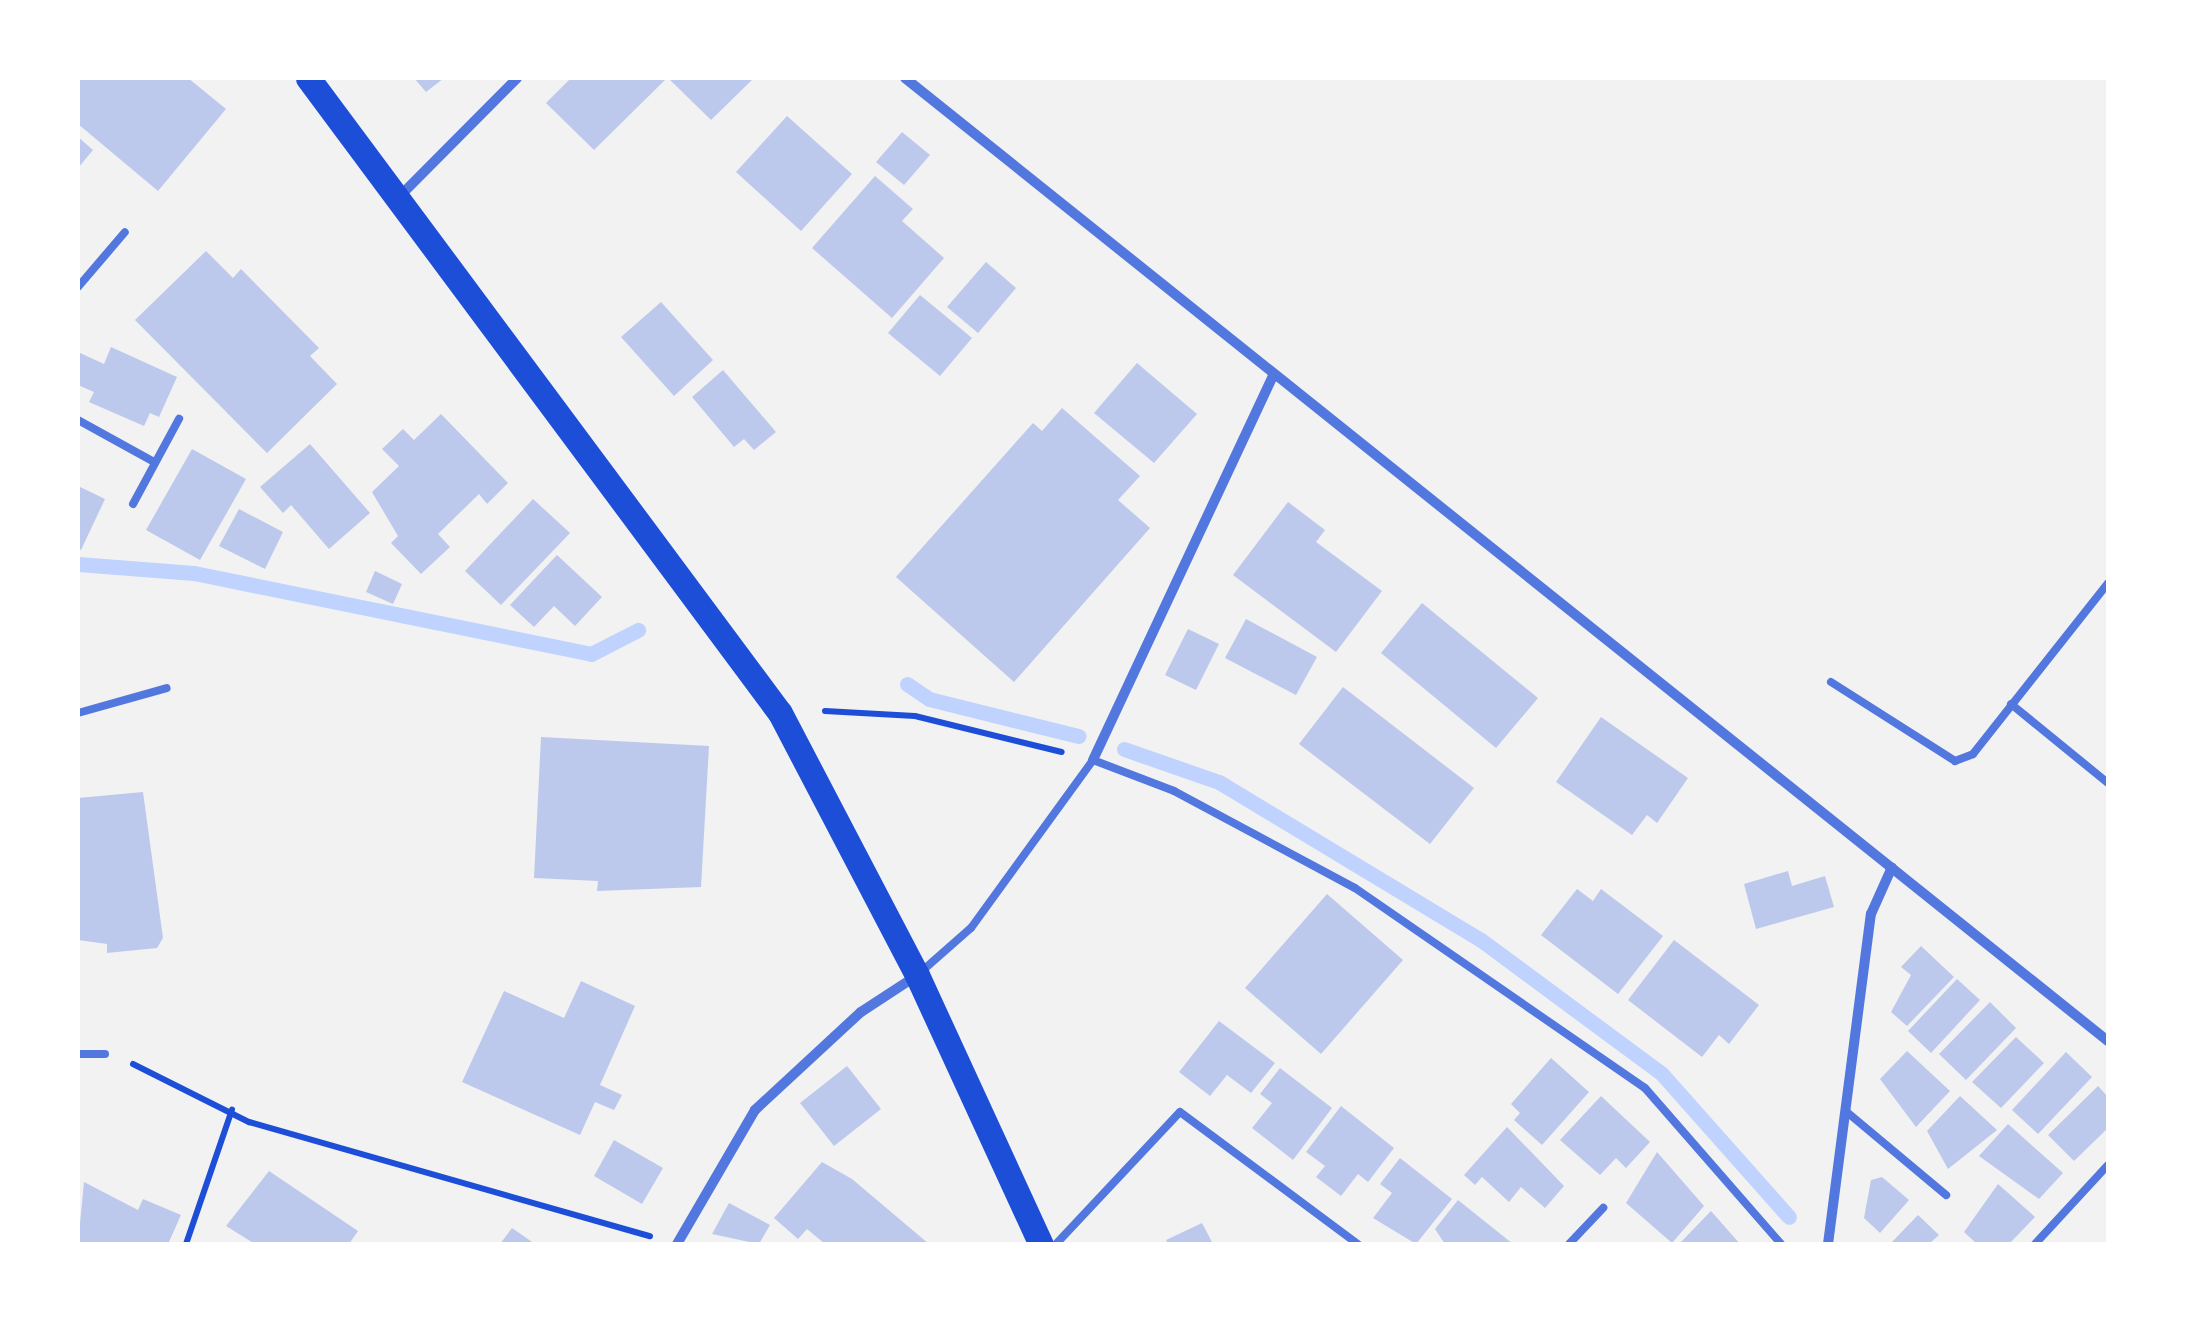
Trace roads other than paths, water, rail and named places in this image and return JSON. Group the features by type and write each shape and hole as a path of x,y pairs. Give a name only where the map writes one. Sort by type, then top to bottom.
{"main road":[{"path":"308,78 400,196 780,713 917,976 1041,1244"}],"street":[{"path":"400,196 517,78"},
{"path":"905,78 2108,1041"},
{"path":"1093,760 1273,376"},
{"path":"1828,1244 1848,1113 1870,914 1892,867"},
{"path":"676,1244 756,1110 861,1012 917,976"}],"lane":[{"path":"78,287 126,232"},
{"path":"133,504 180,419"},
{"path":"78,420 154,462"},
{"path":"1831,682 1941,761 1974,754 2108,583"},
{"path":"78,713 167,688"},
{"path":"2010,704 2108,782"},
{"path":"917,976 971,928 1093,760 1174,791 1355,888 1645,1088 1781,1244"},
{"path":"78,1054 105,1054"},
{"path":"1056,1244 1180,1112 1358,1244"},
{"path":"1848,1113 1946,1195"},
{"path":"2034,1244 2108,1165"},
{"path":"1569,1244 1602,1208"},
{"path":"1765,1244 1772,1236"}],"waterway":[{"path":"78,564 194,573 591,654 638,630"},
{"path":"907,684 929,699 1078,736"},
{"path":"1124,749 1219,782 1481,940 1662,1074 1789,1217"}]}
